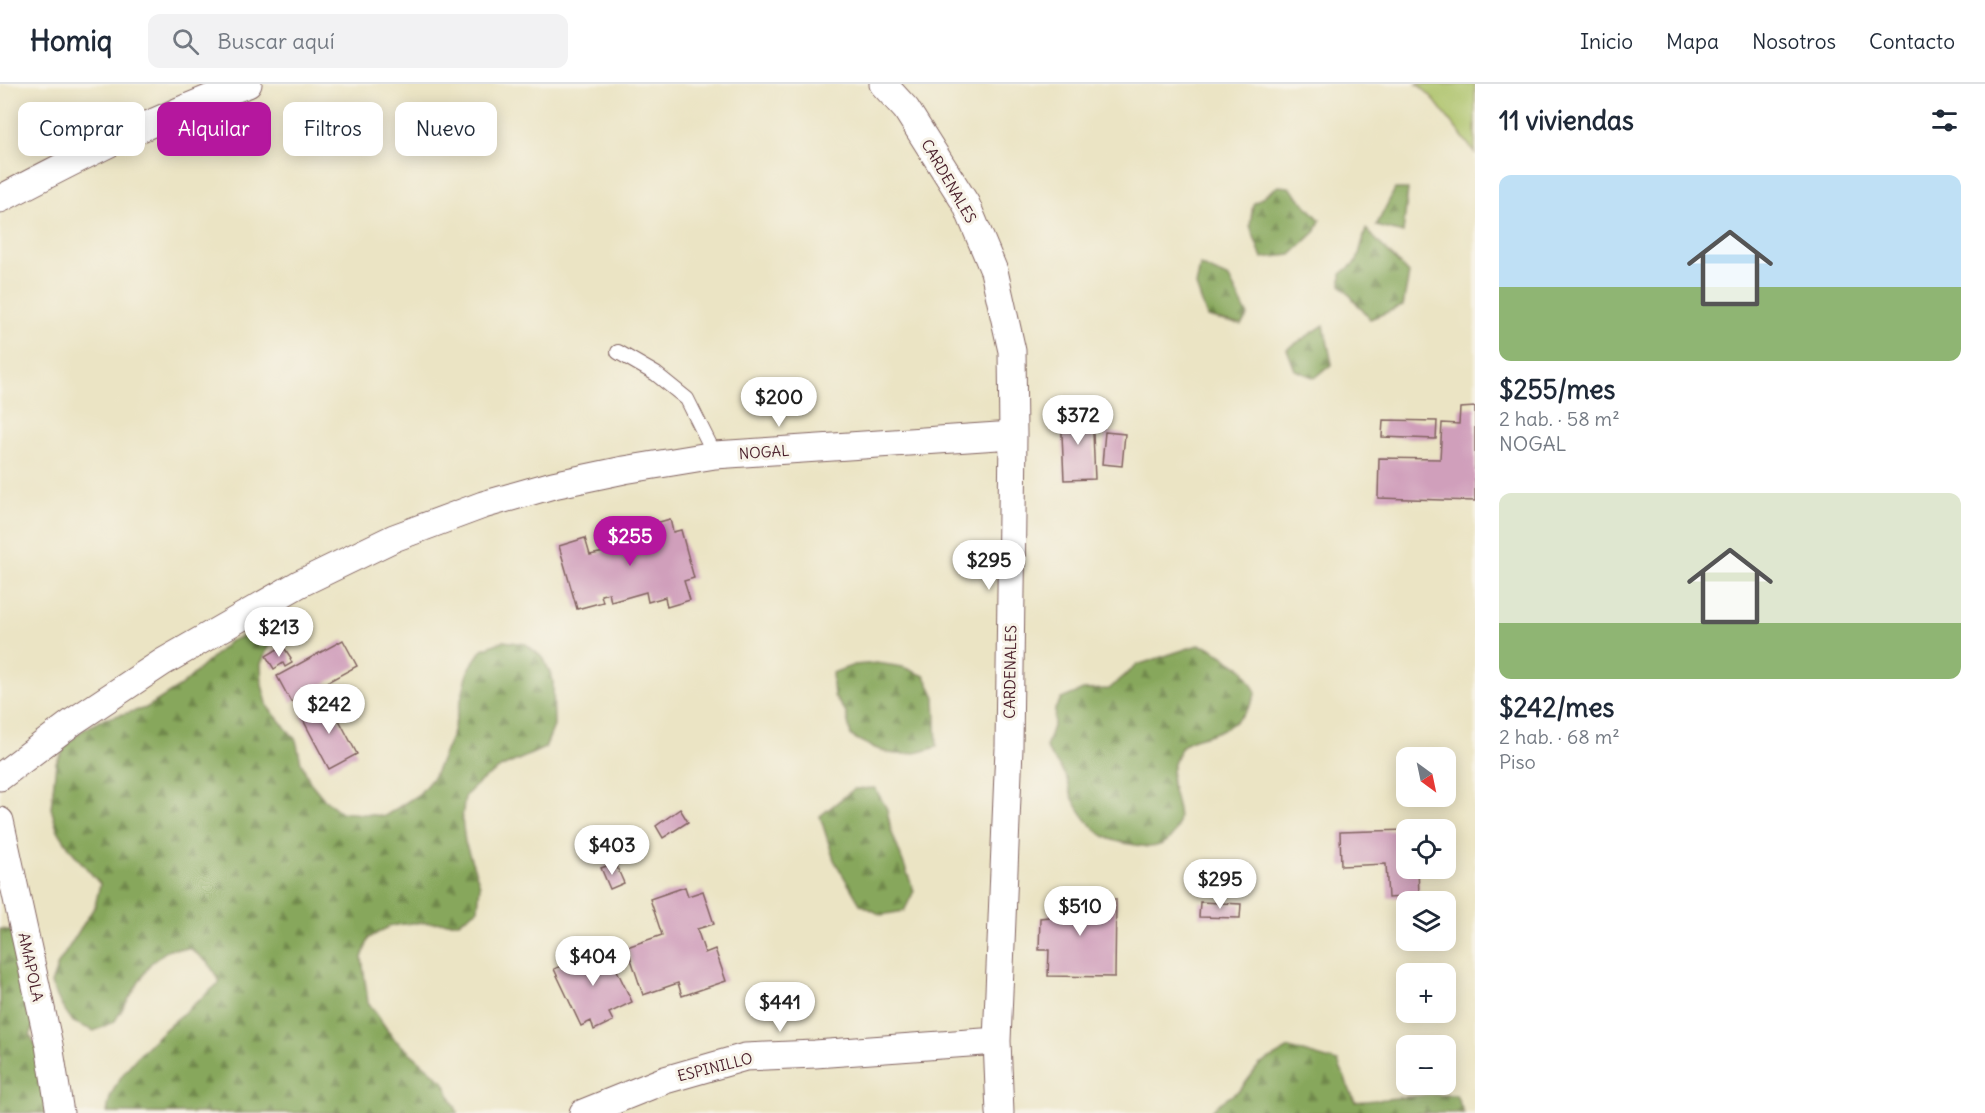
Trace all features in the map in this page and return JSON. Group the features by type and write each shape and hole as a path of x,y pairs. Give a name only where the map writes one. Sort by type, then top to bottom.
{"street":[{"path":"0,199 105,145 219,94 248,84"},
{"name":"CARDENALES","path":"883,84 906,109 966,204 994,271 1012,351 1009,747 997,1041 1000,1113"},
{"name":"NOGAL","path":"0,777 74,721 163,662 299,584 394,538 483,505 553,485 715,454 1013,435"},
{"name":"AMAPOLA","path":"0,821 49,1045 60,1113"},
{"name":"ESPINILLO","path":"583,1113 665,1080 745,1057 997,1041"}],"lane":[{"path":"618,352 656,374 687,399 715,454"}],"green space":[{"path":"1417,84 1475,84 1475,153 1430,95"},
{"path":"1278,186 1289,187 1320,220 1316,231 1291,255 1262,258 1250,226 1253,204"},
{"path":"1395,189 1408,189 1403,233 1376,226"},
{"path":"1366,229 1409,274 1403,306 1370,319 1341,285 1341,274 1357,261"},
{"path":"1200,265 1229,278 1248,316 1241,325 1207,317 1196,286"},
{"path":"1324,325 1332,364 1315,378 1295,370 1287,349"},
{"path":"252,633 270,643 261,664 262,685 268,707 296,740 301,762 310,782 324,799 341,812 385,816 419,794 434,776 452,735 469,668 482,649 503,641 526,644 544,659 553,680 554,726 545,748 502,767 481,781 465,796 462,819 465,842 480,885 478,909 459,922 390,926 369,938 362,958 368,1002 393,1038 443,1081 458,1113 107,1113 112,1093 121,1076 133,1062 161,1033 220,982 209,964 191,949 169,949 150,964 115,1021 94,1031 73,1022 51,984 58,964 95,906 100,884 70,849 57,829 51,808 56,763 67,744 83,730 104,719 146,708 182,685 230,641"},
{"path":"1198,645 1209,647 1243,669 1256,692 1253,700 1239,719 1219,731 1190,741 1180,750 1173,766 1171,779 1179,815 1176,830 1170,839 1162,844 1147,847 1110,839 1093,827 1080,811 1073,799 1066,777 1046,747 1054,723 1055,709 1061,699 1083,690 1109,689 1137,665"},
{"path":"877,663 903,667 925,676 935,697 937,747 912,753 892,754 873,748 851,736 846,713 834,696 832,673 854,665"},
{"path":"875,788 887,809 891,830 914,891 904,911 881,915 860,904 834,860 820,816 854,789"},
{"path":"0,929 14,931 34,1025 30,1036 41,1053 58,1113 0,1113"},
{"path":"1289,1048 1338,1062 1355,1102 1428,1095 1456,1095 1464,1113 1210,1113 1241,1089 1259,1065"}],"building":[{"path":"1475,407 1475,501 1378,498 1379,458 1440,459 1442,423 1459,424 1460,408"},
{"path":"1092,411 1095,479 1064,480 1061,412"},
{"path":"1383,420 1437,421 1436,439 1382,437"},
{"path":"1105,432 1125,434 1122,466 1102,464"},
{"path":"670,519 673,532 681,530 694,578 684,581 690,600 667,607 665,597 648,602 646,592 611,602 609,593 601,595 603,602 577,609 559,546 585,538 590,555 604,552 600,540 628,531 631,543 645,540 642,527"},
{"path":"343,640 357,666 291,702 277,676"},
{"path":"283,646 292,663 285,667 283,663 274,669 266,656"},
{"path":"329,701 357,754 329,769 301,716"},
{"path":"680,809 688,822 663,838 656,826"},
{"path":"1396,830 1396,879 1418,879 1419,891 1396,891 1396,897 1388,898 1386,864 1341,866 1340,832"},
{"path":"615,863 624,883 610,889 601,868"},
{"path":"685,887 688,896 703,891 714,924 697,929 705,953 715,949 726,981 682,996 678,983 643,995 627,947 662,935 650,899"},
{"path":"1049,898 1116,899 1115,977 1048,976 1049,950 1039,950 1040,918 1049,917"},
{"path":"1200,902 1241,904 1240,918 1199,917"},
{"path":"605,945 632,1002 609,1013 613,1021 594,1030 591,1021 581,1026 554,969"}]}
